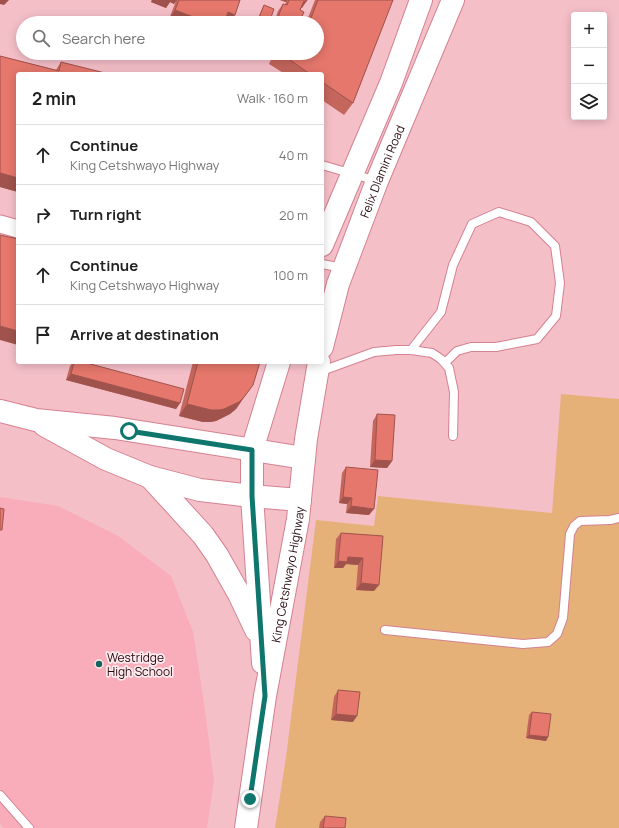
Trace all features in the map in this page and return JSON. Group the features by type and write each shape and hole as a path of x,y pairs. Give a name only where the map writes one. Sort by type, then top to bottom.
{"main road":[{"path":"324,240 391,83 421,0"},
{"name":"Felix Dlamini Road","path":"324,339 338,284 377,181 453,0"},
{"path":"252,496 252,450 278,364"},
{"path":"300,500 304,458 318,367"},
{"name":"King Cetshwayo Highway","path":"0,411 36,420 115,428 304,458"},
{"name":"King Cetshwayo Highway","path":"36,420 106,459 150,477 200,490 300,500 298,519 265,696 246,828"},
{"path":"150,477 204,535 239,594 261,640"},
{"name":"King Cetshwayo Highway","path":"252,496 265,696"}],"street":[{"path":"0,224 16,228"}],"lane":[{"path":"324,166 377,181"},
{"path":"411,350 441,312 453,265 472,224 499,212 531,222 555,246 560,283 556,316 538,339 496,347 471,347 457,351 445,363"},
{"path":"324,264 344,269"},
{"path":"318,367 374,352 411,350 432,353 441,359 449,368 454,392 453,436"},
{"path":"385,630 523,644 548,642 557,634 563,618 570,534 574,526 580,521 610,520 619,518"},
{"path":"0,795 29,828"}],"shaded area":[{"path":"561,394 619,399 619,828 275,828 286,757 316,520 374,526 378,496 552,513"},
{"name":"Westridge High School","path":"0,497 58,506 118,536 171,576 193,632 203,696 214,781 207,828 4,828 0,823"}],"building":[{"path":"179,0 240,0 235,15 228,12 227,16 191,16 175,10"},
{"path":"289,0 307,0 306,2 304,1 300,10 304,12 302,16 279,16 283,4 287,5"},
{"path":"318,0 393,0 353,103 324,83 324,72 307,72 290,60 324,60 324,16 312,16"},
{"path":"264,5 274,9 272,16 260,16"},
{"path":"0,56 59,71 61,62 101,72 16,72 16,177 0,173"},
{"path":"0,235 16,239 16,330 0,326"},
{"path":"74,364 90,364 184,389 180,403 71,374"},
{"path":"197,364 259,364 253,385 239,402 219,410 211,410 187,404"},
{"path":"377,414 395,415 392,461 375,460"},
{"path":"346,467 378,470 374,509 351,506 352,498 343,497"},
{"path":"0,508 4,509 2,530 0,530"},
{"path":"341,533 383,536 379,585 361,583 363,558 348,557 347,562 338,561"},
{"path":"338,690 360,692 357,716 336,714"},
{"path":"532,712 551,714 548,737 529,735"},
{"path":"325,816 346,818 345,828 323,828"}],"place":[{"name":"Westridge High School","path":"99,664"}],"route":[{"path":"129,431 252,450 252,496 265,696 250,799"}]}
